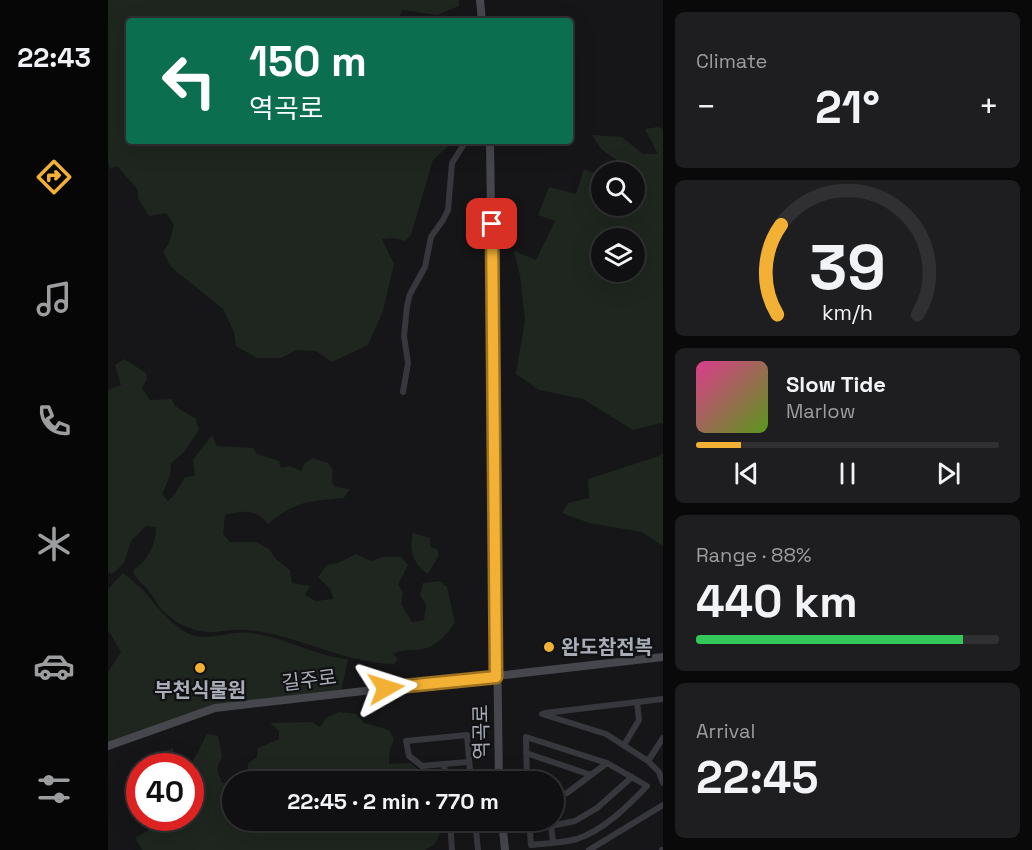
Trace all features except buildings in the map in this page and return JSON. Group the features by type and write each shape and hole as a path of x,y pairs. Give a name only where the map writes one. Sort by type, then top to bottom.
{"street":[{"path":"480,0 482,18"},
{"path":"403,392 408,363 404,336 407,306 410,294 424,267 431,237 448,210 452,164 464,144"},
{"name":"역곡로","path":"490,144 499,771"},
{"name":"길주로","path":"108,746 215,708 663,657"},
{"path":"663,699 542,714 606,734 648,761 659,772 663,783"},
{"path":"624,745 639,720 637,702"},
{"path":"470,762 422,766 409,756 406,741 467,735 470,762 470,771"},
{"path":"527,771 526,737 607,763 648,786 627,807 589,834 576,839 531,845 530,831"},
{"path":"648,761 660,750 663,738"},
{"path":"526,753 591,775"},
{"path":"564,794 607,763"},
{"path":"444,764 445,771"},
{"path":"564,822 575,821 590,813 632,777"},
{"path":"589,850 663,805"},
{"path":"451,831 452,850"},
{"path":"476,831 478,850"},
{"path":"503,831 505,850"},
{"path":"552,831 553,843"},
{"path":"600,843 605,850"}],"shaded area":[{"path":"108,0 459,0 459,6 437,15 402,10 399,18 126,18 126,144 451,144 433,160 411,235 405,241 394,238 382,239 394,264 383,311 368,345 332,362 316,351 297,350 281,358 257,358 236,346 234,332 223,309 171,267 163,252 169,243 174,225 166,213 149,216 138,198 138,190 117,166 110,169 108,162"},
{"path":"658,127 663,129 663,424 633,430 583,399 539,390 516,374 525,319 520,276 514,251 536,260 555,221 538,215 549,187 576,194 584,169 591,172 591,216 645,216 645,162 620,162 602,150 592,135 622,137 643,154 658,154 645,129"},
{"path":"124,359 146,373 147,379 142,388 150,400 172,399 175,406 196,419 199,430 184,452 171,463 170,476 162,494 168,501 185,477 195,476 193,460 212,435 217,446 253,448 257,454 279,461 281,468 290,466 301,471 304,464 312,458 328,463 333,470 332,482 335,487 350,489 344,498 295,506 268,524 253,513 238,512 225,515 223,534 230,542 256,542 269,549 276,559 290,570 292,583 310,586 305,595 316,601 333,599 331,590 318,577 327,565 338,563 356,554 371,561 383,557 401,557 408,565 398,585 403,592 401,604 412,622 424,620 426,605 420,595 423,583 440,581 447,587 455,623 448,633 429,647 393,654 398,659 394,664 357,659 266,633 247,630 210,632 194,630 164,612 134,573 133,570 150,552 155,540 156,527 146,526 131,541 124,563 112,574 108,572 108,390 121,385 115,365"},
{"path":"663,453 663,546 642,532 589,523 562,513 568,503 589,498 588,479"},
{"path":"413,533 430,538 430,547 437,549 439,555 428,574 413,557"},
{"path":"123,573 141,588 180,629 194,636 210,637 251,633 348,659 341,693 215,708 108,746 108,672 121,652 108,630 108,589"},
{"path":"339,712 356,714 364,723 389,730 394,739 390,749 389,764 410,763 420,771 248,771 248,763 257,757 258,748 279,739 279,731 270,723 312,722 320,727 326,718"},
{"path":"207,734 218,736 222,756 217,768 222,783 222,831 441,831 435,844 425,850 142,850 135,838 147,831 204,831 204,753 197,753"},
{"path":"173,748 173,753 161,753"}],"place":[{"name":"완도참전복","path":"549,647"},
{"name":"부천식물원","path":"200,668"}],"route":[{"path":"386,688 496,677 492,224"}]}
